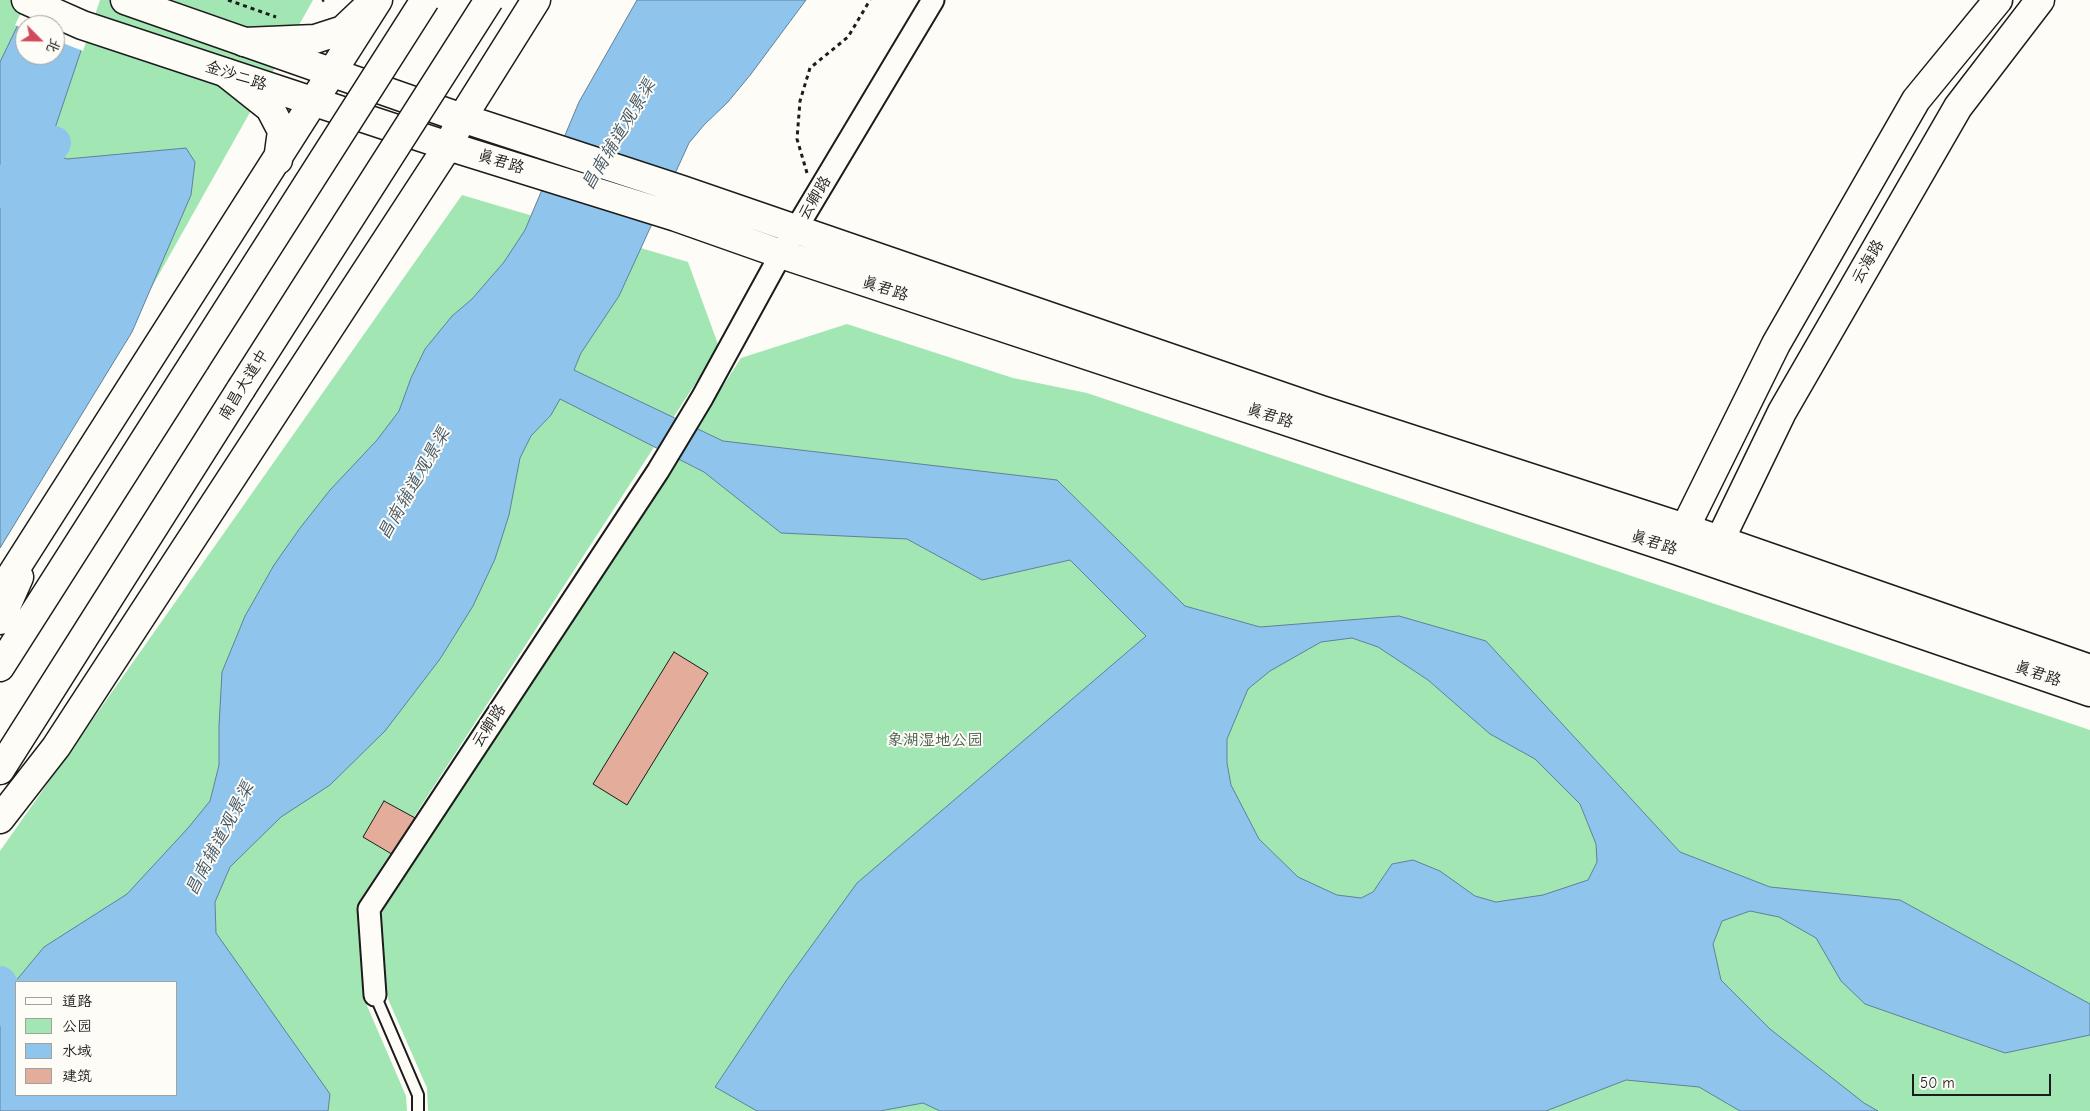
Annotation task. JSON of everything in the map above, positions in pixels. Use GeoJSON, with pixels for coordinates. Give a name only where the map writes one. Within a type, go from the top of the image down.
{"type":"FeatureCollection","features":[{"type":"Feature","properties":{"kind":"main road","name":"金沙二路"},"geometry":{"type":"LineString","coordinates":[[26,0],[82,25],[448,146]]}},
{"type":"Feature","properties":{"kind":"main road","name":"金沙二路"},"geometry":{"type":"LineString","coordinates":[[125,0],[462,118]]}},
{"type":"Feature","properties":{"kind":"main road"},"geometry":{"type":"LineString","coordinates":[[244,42],[315,39],[343,30],[374,0]]}},
{"type":"Feature","properties":{"kind":"main road"},"geometry":{"type":"LineString","coordinates":[[0,593],[278,160],[378,0]]}},
{"type":"Feature","properties":{"kind":"main road"},"geometry":{"type":"LineString","coordinates":[[0,667],[424,0]]}},
{"type":"Feature","properties":{"kind":"main road","name":"南昌大道中"},"geometry":{"type":"LineString","coordinates":[[0,770],[489,0]]}},
{"type":"Feature","properties":{"kind":"main road"},"geometry":{"type":"LineString","coordinates":[[0,819],[56,747],[448,146],[462,118],[536,0]]}},
{"type":"Feature","properties":{"kind":"main road"},"geometry":{"type":"LineString","coordinates":[[1685,528],[1776,344],[1916,100],[1998,0]]}},
{"type":"Feature","properties":{"kind":"main road","name":"云海路"},"geometry":{"type":"LineString","coordinates":[[1720,540],[1782,412],[1958,107],[2040,0]]}},
{"type":"Feature","properties":{"kind":"main road"},"geometry":{"type":"LineString","coordinates":[[226,73],[270,108],[282,131],[278,160]]}},
{"type":"Feature","properties":{"kind":"main road","name":"真君路"},"geometry":{"type":"LineString","coordinates":[[462,118],[797,229],[1321,410],[1685,528],[2090,668]]}},
{"type":"Feature","properties":{"kind":"main road","name":"真君路"},"geometry":{"type":"LineString","coordinates":[[448,146],[676,217],[781,254],[1676,550],[2090,692]]}},
{"type":"Feature","properties":{"kind":"main road"},"geometry":{"type":"LineString","coordinates":[[0,620],[40,530]]}},
{"type":"Feature","properties":{"kind":"street","name":"云卿路"},"geometry":{"type":"LineString","coordinates":[[376,995],[369,909],[658,471],[702,398],[781,254],[933,0]]}},
{"type":"Feature","properties":{"kind":"lane"},"geometry":{"type":"LineString","coordinates":[[376,995],[418,1095],[418,1111]]}},
{"type":"Feature","properties":{"kind":"path"},"geometry":{"type":"LineString","coordinates":[[228,0],[278,18]]}},
{"type":"Feature","properties":{"kind":"path"},"geometry":{"type":"LineString","coordinates":[[814,201],[797,139],[800,101],[810,68],[848,37],[870,0]]}},
{"type":"Feature","properties":{"kind":"green space"},"geometry":{"type":"Polygon","coordinates":[[[0,0],[313,0],[130,326],[0,529],[0,0]]]}},
{"type":"Feature","properties":{"kind":"green space"},"geometry":{"type":"Polygon","coordinates":[[[462,195],[688,262],[719,347],[360,900],[365,1001],[406,1096],[407,1111],[0,1111],[0,851],[462,195]]]}},
{"type":"Feature","properties":{"kind":"green space","name":"象湖湿地公园"},"geometry":{"type":"Polygon","coordinates":[[[847,324],[1013,378],[1087,393],[2090,730],[2090,1111],[428,1111],[427,1088],[388,999],[372,927],[741,358],[847,324]]]}},
{"type":"Feature","properties":{"kind":"water"},"geometry":{"type":"Polygon","coordinates":[[[30,0],[98,0],[47,152],[67,159],[186,148],[195,162],[191,195],[132,332],[0,548],[0,62],[15,31],[15,65],[65,65],[65,15],[23,15],[30,0]]]}},
{"type":"Feature","properties":{"kind":"water","name":"昌南辅道观景渠"},"geometry":{"type":"Polygon","coordinates":[[[637,0],[806,0],[751,74],[728,102],[704,125],[689,143],[619,296],[581,353],[574,370],[723,441],[1057,480],[1185,606],[1260,627],[1399,616],[1486,641],[1680,852],[1770,887],[1900,900],[2090,1004],[2090,1035],[2005,1053],[1865,1004],[1841,981],[1816,938],[1779,917],[1750,911],[1722,921],[1713,944],[1721,980],[1770,1029],[1864,1103],[1878,1111],[1740,1111],[1699,1087],[1626,1080],[1546,1111],[940,1111],[923,1103],[880,1111],[757,1111],[715,1087],[786,981],[857,883],[1146,636],[1070,560],[982,580],[907,539],[781,533],[704,472],[560,399],[551,415],[531,436],[520,458],[509,515],[495,559],[473,606],[440,659],[385,731],[330,785],[281,817],[230,867],[215,902],[216,933],[330,1094],[328,1111],[0,1111],[0,1000],[15,982],[15,1096],[178,1096],[178,981],[16,981],[44,947],[127,894],[188,828],[210,801],[219,765],[222,672],[245,616],[274,565],[300,528],[330,490],[377,440],[399,411],[411,378],[425,349],[452,316],[472,299],[504,262],[525,230],[579,102],[637,0]],[[1352,638],[1321,642],[1270,671],[1248,689],[1227,739],[1227,763],[1231,785],[1259,839],[1298,877],[1337,895],[1361,898],[1373,892],[1392,864],[1413,860],[1440,871],[1475,896],[1496,902],[1543,895],[1588,880],[1597,862],[1596,844],[1580,804],[1535,759],[1490,734],[1428,680],[1378,647],[1352,638]]]}},
{"type":"Feature","properties":{"kind":"pier"},"geometry":{"type":"Polygon","coordinates":[[[27,0],[100,0],[83,51],[65,44],[65,15],[20,15],[27,0]]]}},
{"type":"Feature","properties":{"kind":"building"},"geometry":{"type":"Polygon","coordinates":[[[674,652],[708,673],[627,805],[593,784],[674,652]]]}},
{"type":"Feature","properties":{"kind":"building"},"geometry":{"type":"Polygon","coordinates":[[[384,801],[417,819],[395,856],[363,837],[384,801]]]}},
{"type":"Feature","properties":{"kind":"waterway"},"geometry":{"type":"LineString","coordinates":[[0,191],[14,175],[47,152],[54,143]]}},
{"type":"Feature","properties":{"kind":"waterway"},"geometry":{"type":"LineString","coordinates":[[0,983],[15,1017]]}}]}
